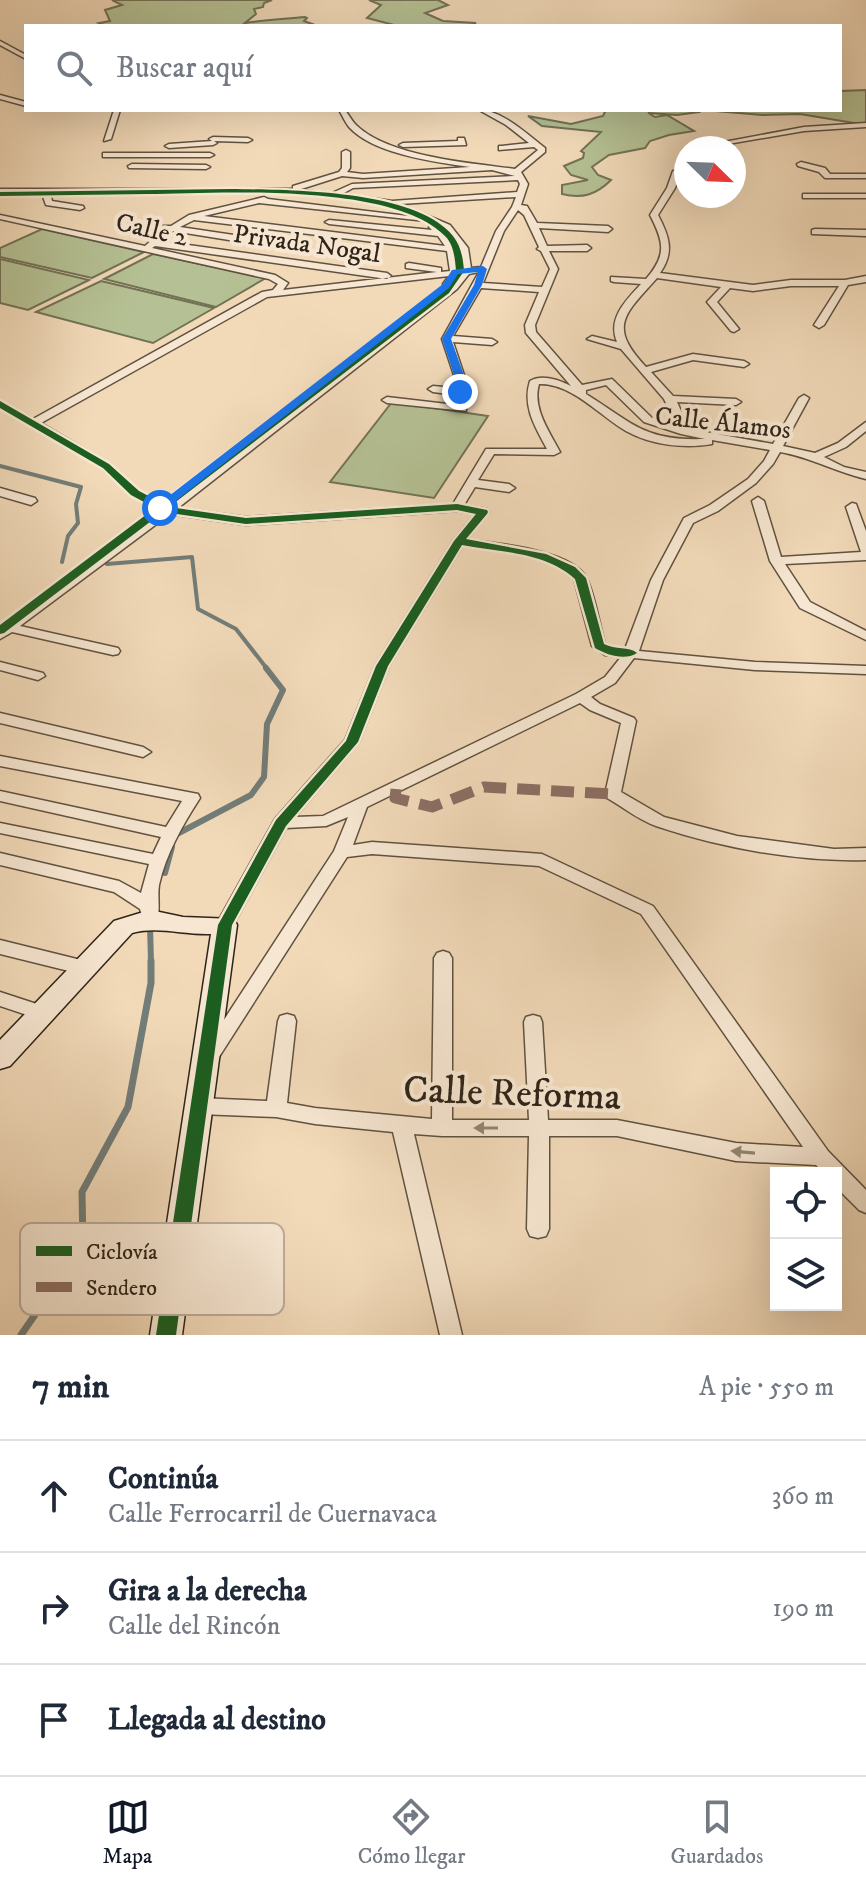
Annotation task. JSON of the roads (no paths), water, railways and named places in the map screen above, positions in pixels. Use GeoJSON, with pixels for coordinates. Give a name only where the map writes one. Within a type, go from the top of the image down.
{"type":"FeatureCollection","features":[{"type":"Feature","properties":{"kind":"street"},"geometry":{"type":"LineString","coordinates":[[0,43],[24,56]]}},
{"type":"Feature","properties":{"kind":"street"},"geometry":{"type":"LineString","coordinates":[[0,97],[24,103]]}},
{"type":"Feature","properties":{"kind":"street"},"geometry":{"type":"LineString","coordinates":[[107,139],[116,112]]}},
{"type":"Feature","properties":{"kind":"street"},"geometry":{"type":"LineString","coordinates":[[343,112],[346,122],[356,132],[380,146],[520,175]]}},
{"type":"Feature","properties":{"kind":"street"},"geometry":{"type":"LineString","coordinates":[[335,194],[352,186],[520,175],[542,150],[508,124],[486,112]]}},
{"type":"Feature","properties":{"kind":"street"},"geometry":{"type":"LineString","coordinates":[[746,139],[804,129],[866,125]]}},
{"type":"Feature","properties":{"kind":"street"},"geometry":{"type":"LineString","coordinates":[[125,148],[211,139],[248,140]]}},
{"type":"Feature","properties":{"kind":"street"},"geometry":{"type":"LineString","coordinates":[[210,184],[206,167],[211,139]]}},
{"type":"Feature","properties":{"kind":"street"},"geometry":{"type":"LineString","coordinates":[[380,146],[463,143],[461,140]]}},
{"type":"Feature","properties":{"kind":"street"},"geometry":{"type":"LineString","coordinates":[[502,148],[536,145]]}},
{"type":"Feature","properties":{"kind":"street"},"geometry":{"type":"LineString","coordinates":[[342,174],[346,168],[346,152]]}},
{"type":"Feature","properties":{"kind":"street"},"geometry":{"type":"LineString","coordinates":[[106,155],[210,155]]}},
{"type":"Feature","properties":{"kind":"street"},"geometry":{"type":"LineString","coordinates":[[801,164],[822,170],[828,176],[866,176]]}},
{"type":"Feature","properties":{"kind":"street"},"geometry":{"type":"LineString","coordinates":[[132,166],[206,167]]}},
{"type":"Feature","properties":{"kind":"street"},"geometry":{"type":"LineString","coordinates":[[144,251],[168,228],[192,217],[342,174],[363,176],[493,168]]}},
{"type":"Feature","properties":{"kind":"street"},"geometry":{"type":"LineString","coordinates":[[387,400],[462,409],[460,378],[447,339],[478,285],[500,231],[516,207],[524,184],[520,175]]}},
{"type":"Feature","properties":{"kind":"street"},"geometry":{"type":"LineString","coordinates":[[0,198],[210,184],[335,194],[388,205],[442,228],[456,265]]}},
{"type":"Feature","properties":{"kind":"street"},"geometry":{"type":"LineString","coordinates":[[674,184],[654,215],[667,245],[651,278],[625,307],[618,330],[623,347],[670,399],[685,432]]}},
{"type":"Feature","properties":{"kind":"street"},"geometry":{"type":"LineString","coordinates":[[0,191],[89,196],[121,191]]}},
{"type":"Feature","properties":{"kind":"street"},"geometry":{"type":"LineString","coordinates":[[43,194],[52,204],[80,208]]}},
{"type":"Feature","properties":{"kind":"street"},"geometry":{"type":"LineString","coordinates":[[388,205],[518,194]]}},
{"type":"Feature","properties":{"kind":"street"},"geometry":{"type":"LineString","coordinates":[[69,221],[89,196]]}},
{"type":"Feature","properties":{"kind":"street"},"geometry":{"type":"LineString","coordinates":[[806,196],[866,196]]}},
{"type":"Feature","properties":{"kind":"street"},"geometry":{"type":"LineString","coordinates":[[257,200],[422,220]]}},
{"type":"Feature","properties":{"kind":"street"},"geometry":{"type":"LineString","coordinates":[[388,205],[453,232],[464,248]]}},
{"type":"Feature","properties":{"kind":"street"},"geometry":{"type":"LineString","coordinates":[[516,207],[524,208],[541,249],[554,269]]}},
{"type":"Feature","properties":{"kind":"street","name":"Calle 2"},"geometry":{"type":"LineString","coordinates":[[0,217],[272,277],[283,283],[277,291]]}},
{"type":"Feature","properties":{"kind":"street"},"geometry":{"type":"LineString","coordinates":[[192,217],[483,269]]}},
{"type":"Feature","properties":{"kind":"street"},"geometry":{"type":"LineString","coordinates":[[124,220],[121,228],[168,228],[254,241]]}},
{"type":"Feature","properties":{"kind":"street"},"geometry":{"type":"LineString","coordinates":[[329,222],[442,228]]}},
{"type":"Feature","properties":{"kind":"street"},"geometry":{"type":"LineString","coordinates":[[532,225],[608,229]]}},
{"type":"Feature","properties":{"kind":"street"},"geometry":{"type":"LineString","coordinates":[[815,232],[866,233]]}},
{"type":"Feature","properties":{"kind":"street","name":"Privada Nogal"},"geometry":{"type":"LineString","coordinates":[[153,243],[407,279]]}},
{"type":"Feature","properties":{"kind":"street"},"geometry":{"type":"LineString","coordinates":[[3,630],[454,287],[456,265],[464,248]]}},
{"type":"Feature","properties":{"kind":"street"},"geometry":{"type":"LineString","coordinates":[[34,423],[252,299],[277,291],[434,275],[456,265],[464,248]]}},
{"type":"Feature","properties":{"kind":"street"},"geometry":{"type":"LineString","coordinates":[[541,249],[587,248]]}},
{"type":"Feature","properties":{"kind":"street"},"geometry":{"type":"LineString","coordinates":[[429,255],[456,265]]}},
{"type":"Feature","properties":{"kind":"street"},"geometry":{"type":"LineString","coordinates":[[351,265],[434,275]]}},
{"type":"Feature","properties":{"kind":"street"},"geometry":{"type":"LineString","coordinates":[[409,266],[456,265]]}},
{"type":"Feature","properties":{"kind":"street"},"geometry":{"type":"LineString","coordinates":[[554,269],[568,270]]}},
{"type":"Feature","properties":{"kind":"street"},"geometry":{"type":"LineString","coordinates":[[554,269],[530,325],[531,333],[589,402]]}},
{"type":"Feature","properties":{"kind":"street"},"geometry":{"type":"LineString","coordinates":[[614,279],[651,278],[762,288],[791,283],[845,283],[866,279]]}},
{"type":"Feature","properties":{"kind":"street"},"geometry":{"type":"LineString","coordinates":[[819,325],[845,283]]}},
{"type":"Feature","properties":{"kind":"street"},"geometry":{"type":"LineString","coordinates":[[478,285],[545,290]]}},
{"type":"Feature","properties":{"kind":"street"},"geometry":{"type":"LineString","coordinates":[[727,286],[712,302],[734,329]]}},
{"type":"Feature","properties":{"kind":"street"},"geometry":{"type":"LineString","coordinates":[[447,339],[492,342]]}},
{"type":"Feature","properties":{"kind":"street"},"geometry":{"type":"LineString","coordinates":[[592,339],[623,347]]}},
{"type":"Feature","properties":{"kind":"street"},"geometry":{"type":"LineString","coordinates":[[646,370],[693,357],[744,364]]}},
{"type":"Feature","properties":{"kind":"street","name":"Calle Álamos"},"geometry":{"type":"LineString","coordinates":[[471,483],[490,451],[554,452],[534,413],[532,386],[535,381],[555,382],[643,435],[677,443],[724,439],[777,448],[816,457],[840,469],[866,476]]}},
{"type":"Feature","properties":{"kind":"street"},"geometry":{"type":"LineString","coordinates":[[579,389],[608,381],[648,420],[685,432],[724,439]]}},
{"type":"Feature","properties":{"kind":"street"},"geometry":{"type":"LineString","coordinates":[[433,389],[460,392]]}},
{"type":"Feature","properties":{"kind":"street"},"geometry":{"type":"LineString","coordinates":[[281,823],[326,821],[610,680],[631,653],[657,580],[688,521],[714,508],[752,481],[777,448],[804,398]]}},
{"type":"Feature","properties":{"kind":"street"},"geometry":{"type":"LineString","coordinates":[[670,399],[736,402]]}},
{"type":"Feature","properties":{"kind":"street"},"geometry":{"type":"LineString","coordinates":[[0,404],[106,466],[135,493],[164,509],[246,521],[457,507],[483,512],[459,541],[382,666],[352,742],[281,823],[225,925],[182,1223]]}},
{"type":"Feature","properties":{"kind":"street"},"geometry":{"type":"LineString","coordinates":[[816,457],[842,445],[866,425]]}},
{"type":"Feature","properties":{"kind":"street"},"geometry":{"type":"LineString","coordinates":[[457,507],[471,483],[509,488]]}},
{"type":"Feature","properties":{"kind":"street"},"geometry":{"type":"LineString","coordinates":[[0,492],[31,501]]}},
{"type":"Feature","properties":{"kind":"street"},"geometry":{"type":"LineString","coordinates":[[758,501],[776,561],[805,605],[866,636]]}},
{"type":"Feature","properties":{"kind":"street"},"geometry":{"type":"LineString","coordinates":[[776,561],[866,553],[852,507]]}},
{"type":"Feature","properties":{"kind":"street"},"geometry":{"type":"LineString","coordinates":[[459,541],[561,563],[574,570],[580,578],[599,646],[610,652],[755,666],[866,670]]}},
{"type":"Feature","properties":{"kind":"street"},"geometry":{"type":"LineString","coordinates":[[3,630],[113,651]]}},
{"type":"Feature","properties":{"kind":"street"},"geometry":{"type":"LineString","coordinates":[[0,666],[38,676]]}},
{"type":"Feature","properties":{"kind":"street"},"geometry":{"type":"LineString","coordinates":[[581,697],[595,707],[629,721],[613,794],[659,821],[737,842],[834,855],[866,854]]}},
{"type":"Feature","properties":{"kind":"street"},"geometry":{"type":"LineString","coordinates":[[0,718],[143,752]]}},
{"type":"Feature","properties":{"kind":"street"},"geometry":{"type":"LineString","coordinates":[[0,761],[192,798],[168,833],[148,912],[123,927],[0,1058]]}},
{"type":"Feature","properties":{"kind":"street"},"geometry":{"type":"LineString","coordinates":[[0,796],[168,833]]}},
{"type":"Feature","properties":{"kind":"street"},"geometry":{"type":"LineString","coordinates":[[208,1059],[342,852],[358,819],[361,803]]}},
{"type":"Feature","properties":{"kind":"street"},"geometry":{"type":"LineString","coordinates":[[0,828],[160,861]]}},
{"type":"Feature","properties":{"kind":"street"},"geometry":{"type":"LineString","coordinates":[[342,852],[372,848],[542,860],[647,910],[821,1157],[866,1204]]}},
{"type":"Feature","properties":{"kind":"street"},"geometry":{"type":"LineString","coordinates":[[0,859],[119,887],[148,912],[183,926],[225,925]]}},
{"type":"Feature","properties":{"kind":"street"},"geometry":{"type":"LineString","coordinates":[[0,947],[85,968]]}},
{"type":"Feature","properties":{"kind":"street"},"geometry":{"type":"LineString","coordinates":[[442,1128],[443,958]]}},
{"type":"Feature","properties":{"kind":"street"},"geometry":{"type":"LineString","coordinates":[[0,999],[42,1013]]}},
{"type":"Feature","properties":{"kind":"street"},"geometry":{"type":"LineString","coordinates":[[276,1109],[287,1021]]}},
{"type":"Feature","properties":{"kind":"street"},"geometry":{"type":"LineString","coordinates":[[533,1022],[539,1128],[538,1229]]}},
{"type":"Feature","properties":{"kind":"street","name":"Calle Reforma"},"geometry":{"type":"LineString","coordinates":[[199,1106],[276,1109],[402,1126],[617,1128],[736,1152],[821,1157]]}},
{"type":"Feature","properties":{"kind":"street"},"geometry":{"type":"LineString","coordinates":[[402,1126],[451,1335]]}},
{"type":"Feature","properties":{"kind":"street"},"geometry":{"type":"LineString","coordinates":[[166,1335],[169,1315]]}},
{"type":"Feature","properties":{"kind":"waterway"},"geometry":{"type":"LineString","coordinates":[[0,466],[81,487],[76,504],[78,523],[68,536],[62,562]]}},
{"type":"Feature","properties":{"kind":"waterway"},"geometry":{"type":"LineString","coordinates":[[107,564],[192,557],[198,609],[236,629],[268,670]]}},
{"type":"Feature","properties":{"kind":"waterway"},"geometry":{"type":"LineString","coordinates":[[177,834],[251,795],[264,777],[267,724],[283,690],[266,668]]}},
{"type":"Feature","properties":{"kind":"waterway"},"geometry":{"type":"LineString","coordinates":[[165,873],[172,847]]}},
{"type":"Feature","properties":{"kind":"waterway"},"geometry":{"type":"LineString","coordinates":[[150,925],[151,963]]}},
{"type":"Feature","properties":{"kind":"waterway"},"geometry":{"type":"LineString","coordinates":[[83,1223],[82,1192],[128,1107],[151,983],[151,963]]}},
{"type":"Feature","properties":{"kind":"waterway"},"geometry":{"type":"LineString","coordinates":[[21,1335],[35,1315]]}}]}
